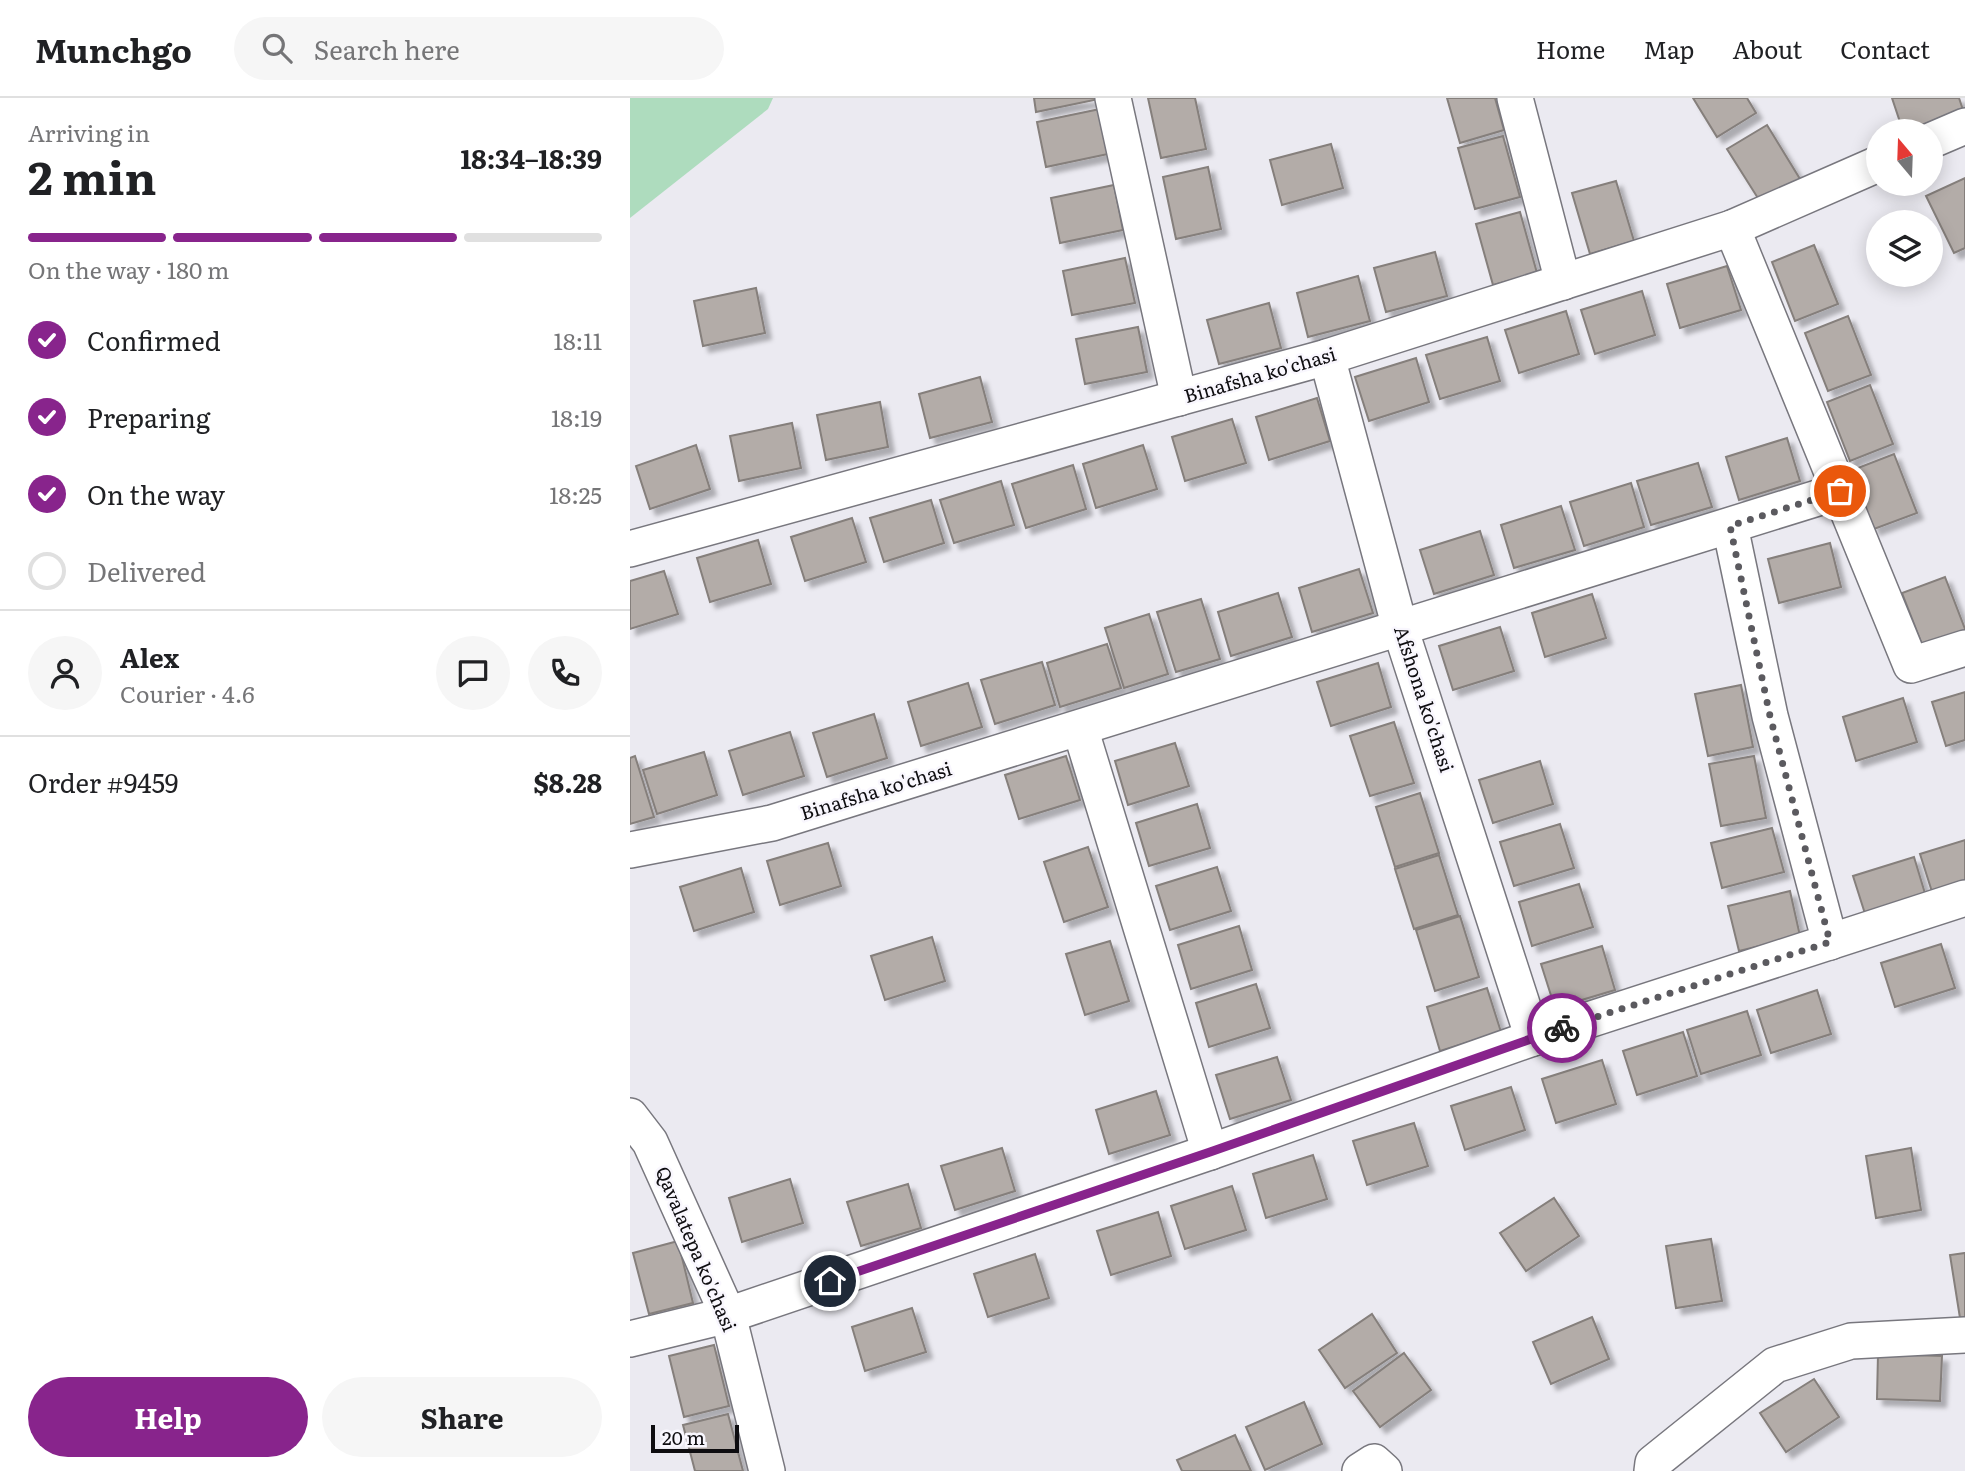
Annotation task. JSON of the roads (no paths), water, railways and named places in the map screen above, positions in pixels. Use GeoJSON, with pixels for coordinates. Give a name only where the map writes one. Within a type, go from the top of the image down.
{"type":"FeatureCollection","features":[{"type":"Feature","properties":{"kind":"street"},"geometry":{"type":"LineString","coordinates":[[1114,98],[1179,398]]}},
{"type":"Feature","properties":{"kind":"street"},"geometry":{"type":"LineString","coordinates":[[1515,98],[1563,282]]}},
{"type":"Feature","properties":{"kind":"street"},"geometry":{"type":"LineString","coordinates":[[1943,135],[1965,126]]}},
{"type":"Feature","properties":{"kind":"street","name":"Binafsha ko'chasi"},"geometry":{"type":"LineString","coordinates":[[630,549],[1327,357],[1732,228],[1866,169]]}},
{"type":"Feature","properties":{"kind":"street"},"geometry":{"type":"LineString","coordinates":[[1732,228],[1911,665],[1965,648]]}},
{"type":"Feature","properties":{"kind":"street","name":"Afshona ko'chasi"},"geometry":{"type":"LineString","coordinates":[[1327,357],[1401,628],[1533,1038]]}},
{"type":"Feature","properties":{"kind":"street","name":"Binafsha ko'chasi"},"geometry":{"type":"LineString","coordinates":[[630,850],[772,824],[1840,491]]}},
{"type":"Feature","properties":{"kind":"street"},"geometry":{"type":"LineString","coordinates":[[1730,526],[1770,716],[1830,942]]}},
{"type":"Feature","properties":{"kind":"street"},"geometry":{"type":"LineString","coordinates":[[1080,728],[1210,1152]]}},
{"type":"Feature","properties":{"kind":"street"},"geometry":{"type":"LineString","coordinates":[[630,1339],[728,1315],[1210,1152],[1533,1038],[1965,898]]}},
{"type":"Feature","properties":{"kind":"street","name":"Qavalatepa ko'chasi"},"geometry":{"type":"LineString","coordinates":[[630,1116],[650,1142],[728,1315],[767,1471]]}},
{"type":"Feature","properties":{"kind":"street"},"geometry":{"type":"LineString","coordinates":[[1651,1471],[1653,1463],[1775,1365],[1851,1341],[1965,1335]]}},
{"type":"Feature","properties":{"kind":"street"},"geometry":{"type":"LineString","coordinates":[[1360,1471],[1374,1462],[1384,1471]]}}]}
